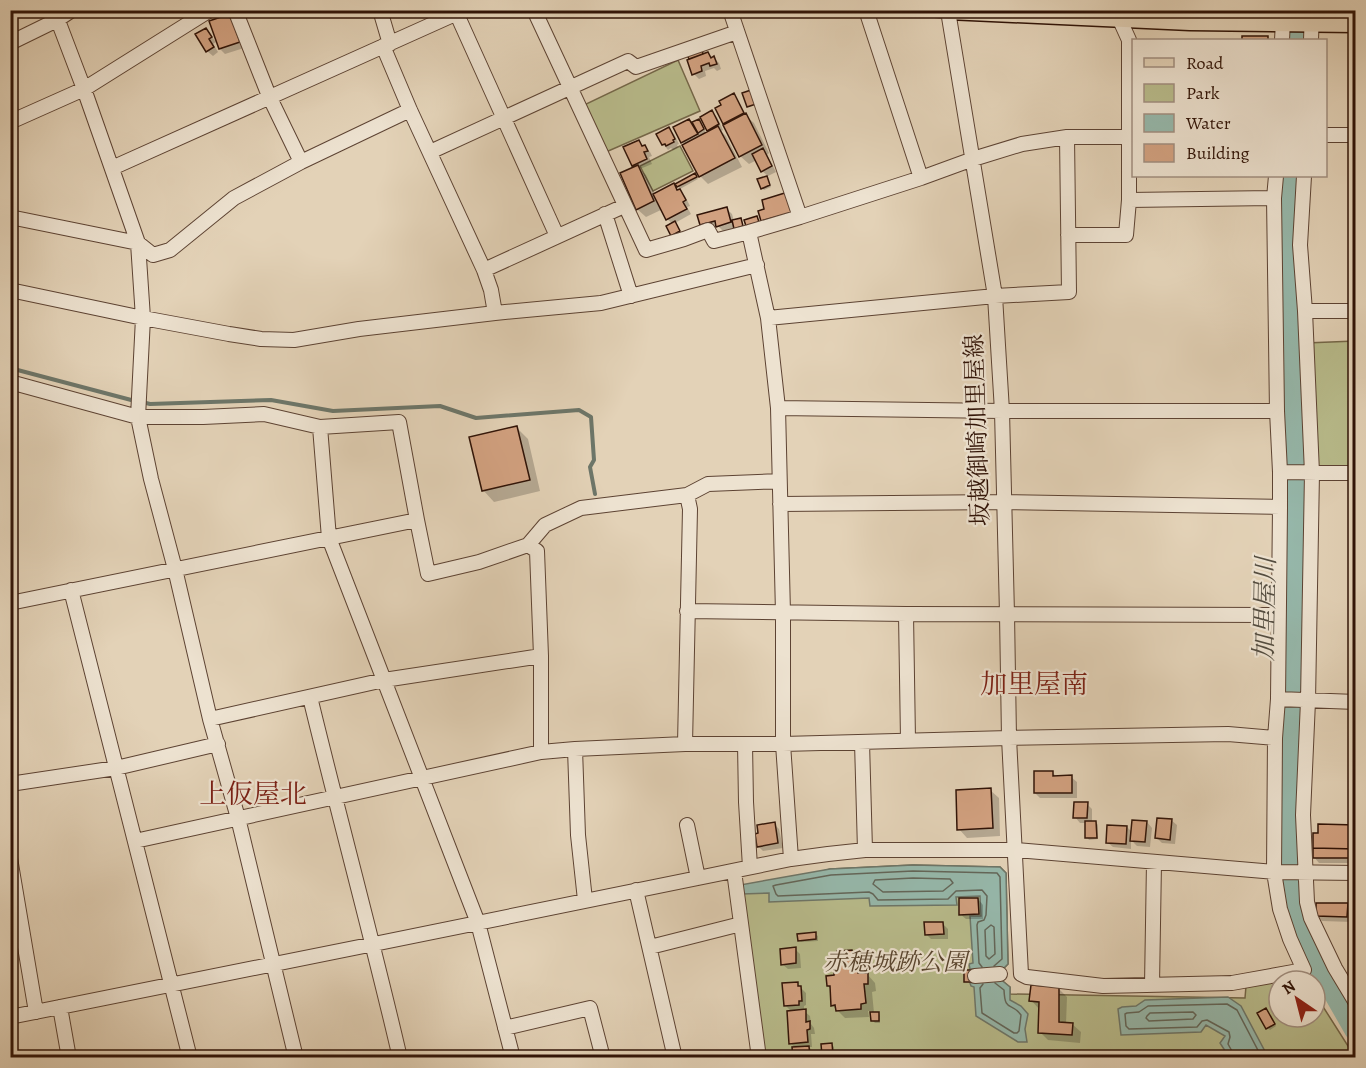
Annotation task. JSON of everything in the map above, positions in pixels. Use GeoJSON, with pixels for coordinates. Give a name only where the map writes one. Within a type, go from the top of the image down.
{"type":"FeatureCollection","features":[{"type":"Feature","properties":{"kind":"main road"},"geometry":{"type":"LineString","coordinates":[[948,11],[1190,16],[1283,21],[1312,16],[1356,23]]}},
{"type":"Feature","properties":{"kind":"street"},"geometry":{"type":"LineString","coordinates":[[10,43],[55,15],[72,10]]}},
{"type":"Feature","properties":{"kind":"street"},"geometry":{"type":"LineString","coordinates":[[10,122],[84,89],[210,10]]}},
{"type":"Feature","properties":{"kind":"street"},"geometry":{"type":"LineString","coordinates":[[235,10],[269,96],[301,162]]}},
{"type":"Feature","properties":{"kind":"street"},"geometry":{"type":"LineString","coordinates":[[380,10],[386,45],[410,110],[484,270],[495,313]]}},
{"type":"Feature","properties":{"kind":"street"},"geometry":{"type":"LineString","coordinates":[[534,10],[646,250],[708,230],[714,241],[749,232],[1022,144],[1066,137],[1131,137]]}},
{"type":"Feature","properties":{"kind":"street"},"geometry":{"type":"LineString","coordinates":[[730,10],[800,217]]}},
{"type":"Feature","properties":{"kind":"street"},"geometry":{"type":"LineString","coordinates":[[866,10],[921,178]]}},
{"type":"Feature","properties":{"kind":"street"},"geometry":{"type":"LineString","coordinates":[[935,10],[948,11]]}},
{"type":"Feature","properties":{"kind":"street","name":"坂越御崎加里屋線"},"geometry":{"type":"LineString","coordinates":[[948,11],[995,296],[1002,411],[1009,738],[1021,974],[1027,977],[1103,986],[1152,985]]}},
{"type":"Feature","properties":{"kind":"street"},"geometry":{"type":"LineString","coordinates":[[112,168],[458,12],[557,236]]}},
{"type":"Feature","properties":{"kind":"street"},"geometry":{"type":"LineString","coordinates":[[1068,236],[1126,235],[1131,137],[1129,40],[1119,14]]}},
{"type":"Feature","properties":{"kind":"street"},"geometry":{"type":"LineString","coordinates":[[55,15],[84,89],[138,243],[142,318],[138,417],[151,479],[210,718],[238,818],[296,1058]]}},
{"type":"Feature","properties":{"kind":"street"},"geometry":{"type":"LineString","coordinates":[[1311,39],[1312,16]]}},
{"type":"Feature","properties":{"kind":"street"},"geometry":{"type":"LineString","coordinates":[[1282,39],[1283,21]]}},
{"type":"Feature","properties":{"kind":"street"},"geometry":{"type":"LineString","coordinates":[[430,152],[628,62],[636,67],[737,32]]}},
{"type":"Feature","properties":{"kind":"street"},"geometry":{"type":"LineString","coordinates":[[10,217],[138,243],[153,255],[170,250],[234,198],[301,162],[410,110]]}},
{"type":"Feature","properties":{"kind":"street"},"geometry":{"type":"LineString","coordinates":[[1327,135],[1356,135]]}},
{"type":"Feature","properties":{"kind":"street"},"geometry":{"type":"LineString","coordinates":[[768,318],[995,296],[1069,292],[1066,137]]}},
{"type":"Feature","properties":{"kind":"street"},"geometry":{"type":"LineString","coordinates":[[1154,862],[1152,985],[1232,983],[1304,970],[1280,909],[1276,872],[1275,738],[1278,699],[1281,507],[1277,411],[1276,177]]}},
{"type":"Feature","properties":{"kind":"street"},"geometry":{"type":"LineString","coordinates":[[1304,177],[1300,245],[1312,473],[1308,701],[1303,814],[1304,873],[1311,918],[1335,968],[1356,1003]]}},
{"type":"Feature","properties":{"kind":"street"},"geometry":{"type":"LineString","coordinates":[[1129,200],[1275,198]]}},
{"type":"Feature","properties":{"kind":"street"},"geometry":{"type":"LineString","coordinates":[[484,270],[624,206]]}},
{"type":"Feature","properties":{"kind":"street"},"geometry":{"type":"LineString","coordinates":[[604,214],[631,296]]}},
{"type":"Feature","properties":{"kind":"street"},"geometry":{"type":"LineString","coordinates":[[749,232],[768,318],[778,408],[783,612],[783,744],[791,859]]}},
{"type":"Feature","properties":{"kind":"street"},"geometry":{"type":"LineString","coordinates":[[10,290],[142,318],[261,339],[294,340],[359,329],[602,303],[757,265]]}},
{"type":"Feature","properties":{"kind":"street"},"geometry":{"type":"LineString","coordinates":[[1305,311],[1356,311]]}},
{"type":"Feature","properties":{"kind":"street"},"geometry":{"type":"LineString","coordinates":[[10,382],[138,417],[264,414],[320,427],[399,422],[428,574],[478,562],[528,545],[545,525],[581,508],[687,495],[708,484],[779,481]]}},
{"type":"Feature","properties":{"kind":"street"},"geometry":{"type":"LineString","coordinates":[[778,408],[1277,411]]}},
{"type":"Feature","properties":{"kind":"street"},"geometry":{"type":"LineString","coordinates":[[320,427],[329,538],[478,923],[513,1058]]}},
{"type":"Feature","properties":{"kind":"street"},"geometry":{"type":"LineString","coordinates":[[1280,472],[1356,473]]}},
{"type":"Feature","properties":{"kind":"street"},"geometry":{"type":"LineString","coordinates":[[685,744],[690,509],[687,495]]}},
{"type":"Feature","properties":{"kind":"street"},"geometry":{"type":"LineString","coordinates":[[780,504],[1004,502],[1281,507]]}},
{"type":"Feature","properties":{"kind":"street"},"geometry":{"type":"LineString","coordinates":[[10,603],[417,520]]}},
{"type":"Feature","properties":{"kind":"street"},"geometry":{"type":"LineString","coordinates":[[528,545],[537,551],[541,656],[541,752]]}},
{"type":"Feature","properties":{"kind":"street"},"geometry":{"type":"LineString","coordinates":[[71,591],[190,1058]]}},
{"type":"Feature","properties":{"kind":"street"},"geometry":{"type":"LineString","coordinates":[[687,611],[1278,615]]}},
{"type":"Feature","properties":{"kind":"street"},"geometry":{"type":"LineString","coordinates":[[906,614],[908,740]]}},
{"type":"Feature","properties":{"kind":"street"},"geometry":{"type":"LineString","coordinates":[[210,718],[384,680],[541,656]]}},
{"type":"Feature","properties":{"kind":"street"},"geometry":{"type":"LineString","coordinates":[[310,697],[374,944],[400,1058]]}},
{"type":"Feature","properties":{"kind":"street"},"geometry":{"type":"LineString","coordinates":[[1278,699],[1356,702]]}},
{"type":"Feature","properties":{"kind":"street"},"geometry":{"type":"LineString","coordinates":[[135,841],[541,752],[576,748],[1228,734],[1275,738]]}},
{"type":"Feature","properties":{"kind":"street"},"geometry":{"type":"LineString","coordinates":[[862,742],[865,850]]}},
{"type":"Feature","properties":{"kind":"street"},"geometry":{"type":"LineString","coordinates":[[10,784],[116,768],[218,744]]}},
{"type":"Feature","properties":{"kind":"street"},"geometry":{"type":"LineString","coordinates":[[745,744],[750,867]]}},
{"type":"Feature","properties":{"kind":"street"},"geometry":{"type":"LineString","coordinates":[[576,748],[578,835],[585,900]]}},
{"type":"Feature","properties":{"kind":"street"},"geometry":{"type":"LineString","coordinates":[[687,825],[698,878]]}},
{"type":"Feature","properties":{"kind":"street"},"geometry":{"type":"LineString","coordinates":[[10,1017],[750,867],[791,859],[865,850],[1016,850],[1276,872],[1356,873]]}},
{"type":"Feature","properties":{"kind":"street"},"geometry":{"type":"LineString","coordinates":[[10,858],[14,907],[36,1012]]}},
{"type":"Feature","properties":{"kind":"street"},"geometry":{"type":"LineString","coordinates":[[734,871],[759,1058]]}},
{"type":"Feature","properties":{"kind":"street"},"geometry":{"type":"LineString","coordinates":[[636,890],[675,1058]]}},
{"type":"Feature","properties":{"kind":"street"},"geometry":{"type":"LineString","coordinates":[[650,947],[741,924]]}},
{"type":"Feature","properties":{"kind":"street"},"geometry":{"type":"LineString","coordinates":[[975,976],[1000,974]]}},
{"type":"Feature","properties":{"kind":"street"},"geometry":{"type":"LineString","coordinates":[[60,1007],[69,1058]]}},
{"type":"Feature","properties":{"kind":"street"},"geometry":{"type":"LineString","coordinates":[[505,1028],[590,1008],[603,1058]]}},
{"type":"Feature","properties":{"kind":"green space"},"geometry":{"type":"Polygon","coordinates":[[[678,60],[700,111],[606,152],[584,105],[678,60]]]}},
{"type":"Feature","properties":{"kind":"green space"},"geometry":{"type":"Polygon","coordinates":[[[680,146],[693,171],[653,191],[640,166],[680,146]]]}},
{"type":"Feature","properties":{"kind":"green space"},"geometry":{"type":"Polygon","coordinates":[[[1355,341],[1355,473],[1312,473],[1306,343],[1355,341]]]}},
{"type":"Feature","properties":{"kind":"green space","name":"赤穂城跡公園"},"geometry":{"type":"Polygon","coordinates":[[[913,865],[1000,867],[1006,873],[1008,964],[1004,968],[999,968],[999,978],[1010,987],[1010,994],[1245,998],[1246,986],[1267,982],[1267,1029],[1327,1029],[1327,1013],[1355,1057],[765,1057],[742,894],[830,869],[913,865]]]}},
{"type":"Feature","properties":{"kind":"water"},"geometry":{"type":"Polygon","coordinates":[[[913,865],[1000,867],[1006,873],[1008,964],[1004,968],[999,968],[999,978],[1010,987],[1010,1000],[1021,1006],[1028,1014],[1025,1029],[1027,1042],[1018,1042],[976,1016],[974,987],[970,983],[977,982],[977,969],[970,969],[969,964],[973,963],[970,916],[981,916],[980,896],[956,897],[957,905],[870,906],[869,898],[769,902],[769,893],[742,894],[740,885],[830,869],[913,865]]]}},
{"type":"Feature","properties":{"kind":"water"},"geometry":{"type":"Polygon","coordinates":[[[1228,997],[1241,1006],[1268,1057],[1229,1057],[1220,1043],[1225,1036],[1206,1025],[1201,1032],[1121,1035],[1118,1009],[1122,1007],[1136,1006],[1145,1000],[1228,997]]]}},
{"type":"Feature","properties":{"kind":"building"},"geometry":{"type":"Polygon","coordinates":[[[230,14],[240,42],[219,49],[209,21],[230,14]]]}},
{"type":"Feature","properties":{"kind":"building"},"geometry":{"type":"Polygon","coordinates":[[[206,28],[212,37],[209,39],[214,47],[206,52],[195,34],[206,28]]]}},
{"type":"Feature","properties":{"kind":"building"},"geometry":{"type":"Polygon","coordinates":[[[1242,36],[1268,36],[1268,39],[1242,39],[1242,36]]]}},
{"type":"Feature","properties":{"kind":"building"},"geometry":{"type":"Polygon","coordinates":[[[702,50],[703,54],[689,59],[687,55],[702,50]]]}},
{"type":"Feature","properties":{"kind":"building"},"geometry":{"type":"Polygon","coordinates":[[[708,52],[711,58],[714,56],[717,64],[710,66],[709,63],[701,66],[702,71],[692,75],[687,60],[708,52]]]}},
{"type":"Feature","properties":{"kind":"building"},"geometry":{"type":"Polygon","coordinates":[[[751,90],[756,104],[747,107],[742,93],[751,90]]]}},
{"type":"Feature","properties":{"kind":"building"},"geometry":{"type":"Polygon","coordinates":[[[734,93],[744,113],[723,124],[715,108],[721,105],[719,101],[734,93]]]}},
{"type":"Feature","properties":{"kind":"building"},"geometry":{"type":"Polygon","coordinates":[[[712,110],[719,124],[707,131],[700,117],[712,110]]]}},
{"type":"Feature","properties":{"kind":"building"},"geometry":{"type":"Polygon","coordinates":[[[746,113],[762,145],[739,157],[723,125],[746,113]]]}},
{"type":"Feature","properties":{"kind":"building"},"geometry":{"type":"Polygon","coordinates":[[[689,119],[698,134],[681,143],[673,127],[689,119]]]}},
{"type":"Feature","properties":{"kind":"building"},"geometry":{"type":"Polygon","coordinates":[[[699,119],[704,129],[698,133],[692,122],[699,119]]]}},
{"type":"Feature","properties":{"kind":"building"},"geometry":{"type":"Polygon","coordinates":[[[718,126],[735,158],[699,177],[682,145],[718,126]]]}},
{"type":"Feature","properties":{"kind":"building"},"geometry":{"type":"Polygon","coordinates":[[[669,127],[675,139],[674,142],[666,146],[662,145],[656,134],[669,127]]]}},
{"type":"Feature","properties":{"kind":"building"},"geometry":{"type":"Polygon","coordinates":[[[639,140],[648,151],[644,152],[647,159],[632,166],[623,147],[639,140]]]}},
{"type":"Feature","properties":{"kind":"building"},"geometry":{"type":"Polygon","coordinates":[[[763,148],[772,166],[761,172],[752,154],[763,148]]]}},
{"type":"Feature","properties":{"kind":"building"},"geometry":{"type":"Polygon","coordinates":[[[638,165],[654,201],[636,210],[620,173],[638,165]]]}},
{"type":"Feature","properties":{"kind":"building"},"geometry":{"type":"Polygon","coordinates":[[[695,173],[697,177],[677,187],[675,184],[695,173]]]}},
{"type":"Feature","properties":{"kind":"building"},"geometry":{"type":"Polygon","coordinates":[[[767,176],[770,185],[761,189],[757,179],[767,176]]]}},
{"type":"Feature","properties":{"kind":"building"},"geometry":{"type":"Polygon","coordinates":[[[674,183],[686,200],[683,202],[687,209],[666,220],[653,194],[674,183]]]}},
{"type":"Feature","properties":{"kind":"building"},"geometry":{"type":"Polygon","coordinates":[[[788,192],[794,212],[761,221],[758,211],[764,209],[762,200],[788,192]]]}},
{"type":"Feature","properties":{"kind":"building"},"geometry":{"type":"Polygon","coordinates":[[[727,207],[731,222],[716,227],[715,221],[700,225],[697,215],[727,207]]]}},
{"type":"Feature","properties":{"kind":"building"},"geometry":{"type":"Polygon","coordinates":[[[757,216],[759,222],[746,226],[744,220],[757,216]]]}},
{"type":"Feature","properties":{"kind":"building"},"geometry":{"type":"Polygon","coordinates":[[[741,218],[743,226],[734,229],[732,220],[741,218]]]}},
{"type":"Feature","properties":{"kind":"building"},"geometry":{"type":"Polygon","coordinates":[[[675,221],[680,231],[671,236],[666,226],[675,221]]]}},
{"type":"Feature","properties":{"kind":"building"},"geometry":{"type":"Polygon","coordinates":[[[517,426],[530,480],[482,491],[469,437],[517,426]]]}},
{"type":"Feature","properties":{"kind":"building"},"geometry":{"type":"Polygon","coordinates":[[[1034,771],[1053,771],[1053,776],[1072,775],[1072,793],[1034,793],[1034,771]]]}},
{"type":"Feature","properties":{"kind":"building"},"geometry":{"type":"Polygon","coordinates":[[[991,788],[993,828],[957,830],[956,790],[991,788]]]}},
{"type":"Feature","properties":{"kind":"building"},"geometry":{"type":"Polygon","coordinates":[[[1074,802],[1088,802],[1087,818],[1073,818],[1074,802]]]}},
{"type":"Feature","properties":{"kind":"building"},"geometry":{"type":"Polygon","coordinates":[[[1157,818],[1172,819],[1170,840],[1155,838],[1157,818]]]}},
{"type":"Feature","properties":{"kind":"building"},"geometry":{"type":"Polygon","coordinates":[[[1132,820],[1147,821],[1145,842],[1130,841],[1132,820]]]}},
{"type":"Feature","properties":{"kind":"building"},"geometry":{"type":"Polygon","coordinates":[[[1085,821],[1096,821],[1097,838],[1085,838],[1085,821]]]}},
{"type":"Feature","properties":{"kind":"building"},"geometry":{"type":"Polygon","coordinates":[[[775,822],[778,843],[757,847],[755,834],[758,833],[757,825],[775,822]]]}},
{"type":"Feature","properties":{"kind":"building"},"geometry":{"type":"Polygon","coordinates":[[[1318,824],[1356,825],[1356,849],[1313,848],[1313,833],[1318,833],[1318,824]]]}},
{"type":"Feature","properties":{"kind":"building"},"geometry":{"type":"Polygon","coordinates":[[[1107,825],[1127,826],[1126,844],[1106,843],[1107,825]]]}},
{"type":"Feature","properties":{"kind":"building"},"geometry":{"type":"Polygon","coordinates":[[[1313,848],[1356,849],[1356,858],[1313,858],[1313,848]]]}},
{"type":"Feature","properties":{"kind":"building"},"geometry":{"type":"Polygon","coordinates":[[[959,898],[978,898],[979,914],[959,915],[959,898]]]}},
{"type":"Feature","properties":{"kind":"building"},"geometry":{"type":"Polygon","coordinates":[[[1316,903],[1348,903],[1347,917],[1316,916],[1316,903]]]}},
{"type":"Feature","properties":{"kind":"building"},"geometry":{"type":"Polygon","coordinates":[[[924,922],[943,922],[944,934],[925,935],[924,922]]]}},
{"type":"Feature","properties":{"kind":"building"},"geometry":{"type":"Polygon","coordinates":[[[816,932],[816,939],[798,941],[797,934],[816,932]]]}},
{"type":"Feature","properties":{"kind":"building"},"geometry":{"type":"Polygon","coordinates":[[[796,947],[796,963],[781,965],[780,949],[796,947]]]}},
{"type":"Feature","properties":{"kind":"building"},"geometry":{"type":"Polygon","coordinates":[[[852,950],[853,966],[858,966],[858,973],[868,973],[868,984],[864,984],[866,1003],[861,1004],[861,1009],[836,1011],[835,1005],[831,1006],[830,986],[827,986],[826,976],[834,975],[834,967],[838,967],[837,951],[852,950]]]}},
{"type":"Feature","properties":{"kind":"building"},"geometry":{"type":"Polygon","coordinates":[[[964,970],[973,970],[973,982],[964,982],[964,970]]]}},
{"type":"Feature","properties":{"kind":"building"},"geometry":{"type":"Polygon","coordinates":[[[798,982],[798,986],[801,986],[802,1001],[799,1001],[799,1005],[784,1006],[782,983],[798,982]]]}},
{"type":"Feature","properties":{"kind":"building"},"geometry":{"type":"Polygon","coordinates":[[[1031,985],[1059,987],[1059,1022],[1073,1023],[1072,1035],[1038,1033],[1039,1002],[1029,1001],[1031,985]]]}},
{"type":"Feature","properties":{"kind":"building"},"geometry":{"type":"Polygon","coordinates":[[[1266,1008],[1267,1028],[1266,1029],[1257,1013],[1266,1008]]]}},
{"type":"Feature","properties":{"kind":"building"},"geometry":{"type":"Polygon","coordinates":[[[806,1009],[806,1022],[810,1021],[810,1029],[807,1030],[808,1042],[789,1044],[787,1011],[806,1009]]]}},
{"type":"Feature","properties":{"kind":"building"},"geometry":{"type":"Polygon","coordinates":[[[870,1012],[879,1012],[879,1021],[871,1021],[870,1012]]]}},
{"type":"Feature","properties":{"kind":"building"},"geometry":{"type":"Polygon","coordinates":[[[832,1043],[833,1055],[822,1056],[821,1044],[832,1043]]]}},
{"type":"Feature","properties":{"kind":"building"},"geometry":{"type":"Polygon","coordinates":[[[809,1046],[810,1058],[793,1058],[792,1047],[809,1046]]]}},
{"type":"Feature","properties":{"kind":"building"},"geometry":{"type":"Polygon","coordinates":[[[945,1053],[945,1058],[902,1058],[902,1056],[945,1053]]]}},
{"type":"Feature","properties":{"kind":"waterway","name":"加里屋川"},"geometry":{"type":"LineString","coordinates":[[1298,39],[1299,10]]}},
{"type":"Feature","properties":{"kind":"waterway","name":"加里屋川"},"geometry":{"type":"LineString","coordinates":[[1293,177],[1289,265],[1296,450],[1289,852],[1296,909],[1312,952],[1356,1029]]}},
{"type":"Feature","properties":{"kind":"waterway"},"geometry":{"type":"LineString","coordinates":[[10,368],[135,401]]}},
{"type":"Feature","properties":{"kind":"waterway"},"geometry":{"type":"LineString","coordinates":[[142,402],[150,404],[271,400],[333,411],[440,406],[476,418],[579,410],[591,417],[594,460],[590,467],[595,494]]}},
{"type":"Feature","properties":{"kind":"district","name":"加里屋南"},"geometry":{"type":"Point","coordinates":[1034,684]}},
{"type":"Feature","properties":{"kind":"district","name":"上仮屋北"},"geometry":{"type":"Point","coordinates":[253,794]}}]}
